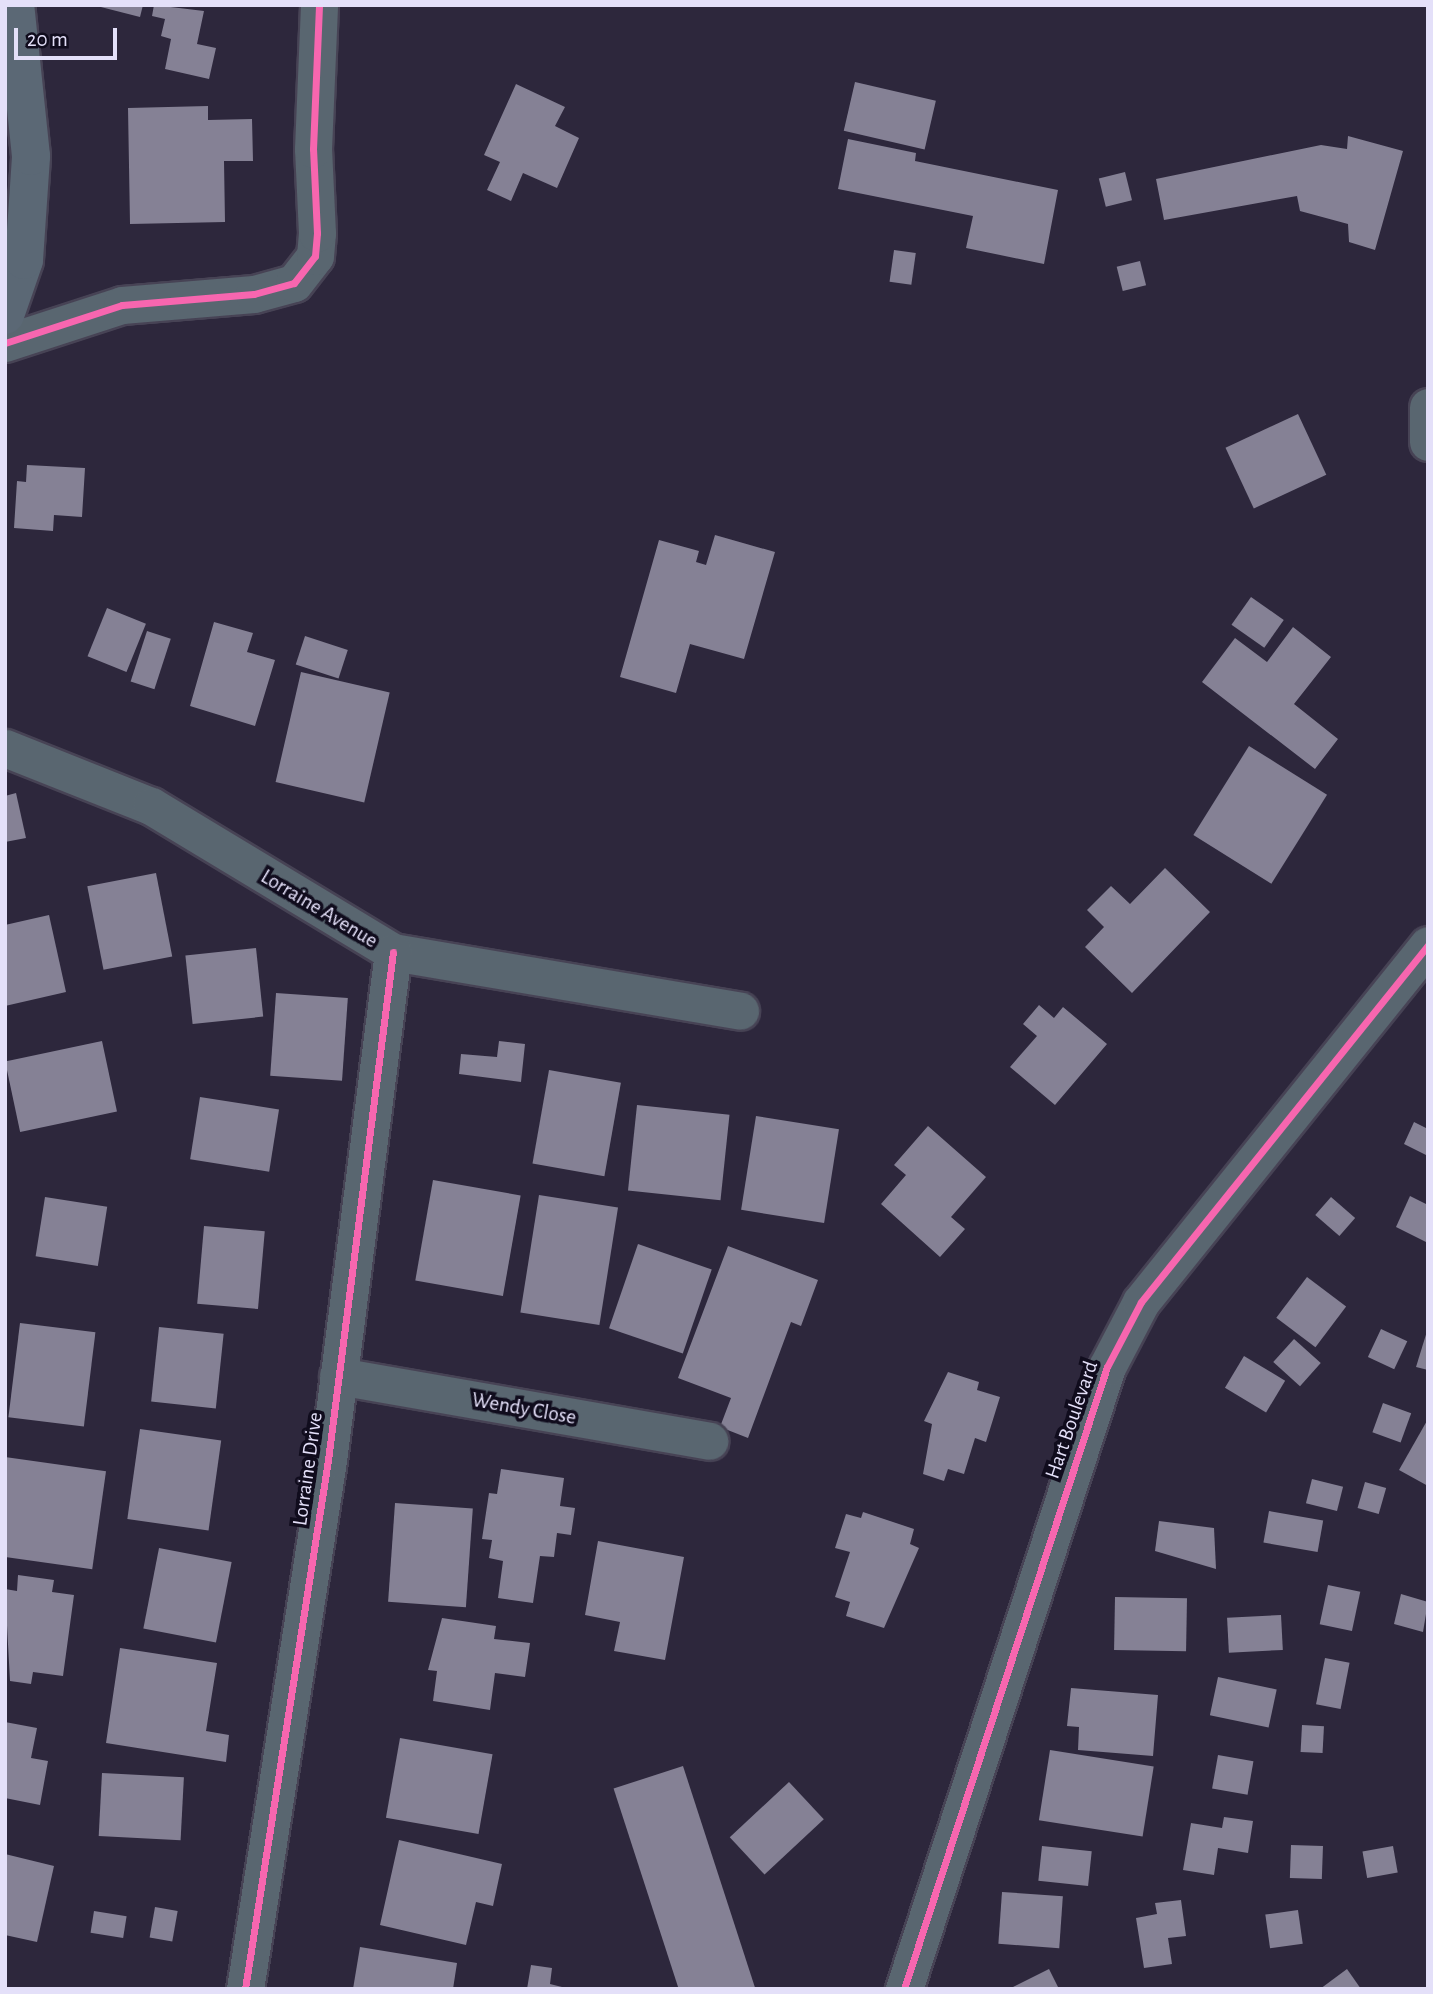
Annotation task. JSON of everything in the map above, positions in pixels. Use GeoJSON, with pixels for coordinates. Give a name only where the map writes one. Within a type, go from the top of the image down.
{"type":"FeatureCollection","features":[{"type":"Feature","properties":{"kind":"street"},"geometry":{"type":"LineString","coordinates":[[5,316],[24,260],[31,156],[15,5]]}},
{"type":"Feature","properties":{"kind":"street"},"geometry":{"type":"LineString","coordinates":[[5,343],[122,305],[254,294],[294,283],[315,256],[317,233],[313,149],[319,5]]}},
{"type":"Feature","properties":{"kind":"street"},"geometry":{"type":"LineString","coordinates":[[1428,407],[1428,442]]}},
{"type":"Feature","properties":{"kind":"street","name":"Lorraine Avenue"},"geometry":{"type":"LineString","coordinates":[[5,748],[151,806],[393,952],[740,1011]]}},
{"type":"Feature","properties":{"kind":"street","name":"Hart Boulevard"},"geometry":{"type":"LineString","coordinates":[[904,1989],[1107,1367],[1141,1302],[1428,945]]}},
{"type":"Feature","properties":{"kind":"street","name":"Lorraine Drive"},"geometry":{"type":"LineString","coordinates":[[245,1989],[338,1376],[393,952]]}},
{"type":"Feature","properties":{"kind":"street","name":"Wendy Close"},"geometry":{"type":"LineString","coordinates":[[338,1376],[709,1441]]}},
{"type":"Feature","properties":{"kind":"building"},"geometry":{"type":"Polygon","coordinates":[[[93,5],[143,5],[140,17],[93,5]]]}},
{"type":"Feature","properties":{"kind":"building"},"geometry":{"type":"Polygon","coordinates":[[[154,5],[204,11],[197,44],[216,48],[209,79],[165,69],[171,39],[161,36],[165,19],[152,16],[154,5]]]}},
{"type":"Feature","properties":{"kind":"building"},"geometry":{"type":"Polygon","coordinates":[[[855,82],[936,101],[925,149],[844,131],[855,82]]]}},
{"type":"Feature","properties":{"kind":"building"},"geometry":{"type":"Polygon","coordinates":[[[516,84],[565,107],[555,126],[579,138],[557,188],[523,173],[511,201],[487,190],[500,162],[484,155],[516,84]]]}},
{"type":"Feature","properties":{"kind":"building"},"geometry":{"type":"Polygon","coordinates":[[[208,106],[208,120],[252,119],[253,161],[224,161],[225,222],[130,224],[128,108],[208,106]]]}},
{"type":"Feature","properties":{"kind":"building"},"geometry":{"type":"Polygon","coordinates":[[[1348,136],[1403,151],[1375,250],[1349,242],[1348,224],[1300,211],[1297,196],[1164,220],[1156,179],[1321,145],[1347,149],[1348,136]]]}},
{"type":"Feature","properties":{"kind":"building"},"geometry":{"type":"Polygon","coordinates":[[[848,139],[916,153],[915,161],[1058,190],[1044,264],[966,248],[973,216],[838,189],[848,139]]]}},
{"type":"Feature","properties":{"kind":"building"},"geometry":{"type":"Polygon","coordinates":[[[1125,172],[1132,200],[1106,207],[1099,179],[1125,172]]]}},
{"type":"Feature","properties":{"kind":"building"},"geometry":{"type":"Polygon","coordinates":[[[894,250],[916,253],[911,285],[890,282],[894,250]]]}},
{"type":"Feature","properties":{"kind":"building"},"geometry":{"type":"Polygon","coordinates":[[[1140,261],[1146,285],[1123,291],[1117,267],[1140,261]]]}},
{"type":"Feature","properties":{"kind":"building"},"geometry":{"type":"Polygon","coordinates":[[[1298,414],[1326,475],[1254,509],[1225,448],[1298,414]]]}},
{"type":"Feature","properties":{"kind":"building"},"geometry":{"type":"Polygon","coordinates":[[[27,465],[85,468],[82,517],[54,515],[53,531],[14,528],[17,481],[26,482],[27,465]]]}},
{"type":"Feature","properties":{"kind":"building"},"geometry":{"type":"Polygon","coordinates":[[[715,535],[775,552],[744,659],[690,644],[676,693],[620,677],[659,540],[699,551],[696,562],[706,565],[715,535]]]}},
{"type":"Feature","properties":{"kind":"building"},"geometry":{"type":"Polygon","coordinates":[[[1251,597],[1284,620],[1264,648],[1231,625],[1251,597]]]}},
{"type":"Feature","properties":{"kind":"building"},"geometry":{"type":"Polygon","coordinates":[[[107,608],[146,624],[126,672],[88,656],[107,608]]]}},
{"type":"Feature","properties":{"kind":"building"},"geometry":{"type":"Polygon","coordinates":[[[214,622],[253,633],[247,652],[275,660],[255,726],[190,706],[214,622]]]}},
{"type":"Feature","properties":{"kind":"building"},"geometry":{"type":"Polygon","coordinates":[[[1293,627],[1331,657],[1294,704],[1338,739],[1315,769],[1202,682],[1235,638],[1267,662],[1293,627]]]}},
{"type":"Feature","properties":{"kind":"building"},"geometry":{"type":"Polygon","coordinates":[[[147,631],[171,639],[154,689],[131,681],[147,631]]]}},
{"type":"Feature","properties":{"kind":"building"},"geometry":{"type":"Polygon","coordinates":[[[305,636],[348,650],[339,678],[296,665],[305,636]]]}},
{"type":"Feature","properties":{"kind":"building"},"geometry":{"type":"Polygon","coordinates":[[[301,672],[390,692],[364,803],[276,782],[301,672]]]}},
{"type":"Feature","properties":{"kind":"building"},"geometry":{"type":"Polygon","coordinates":[[[1249,746],[1327,795],[1271,884],[1193,835],[1249,746]]]}},
{"type":"Feature","properties":{"kind":"building"},"geometry":{"type":"Polygon","coordinates":[[[16,793],[26,838],[5,842],[5,796],[16,793]]]}},
{"type":"Feature","properties":{"kind":"building"},"geometry":{"type":"Polygon","coordinates":[[[1165,868],[1210,912],[1132,993],[1085,947],[1104,927],[1087,910],[1111,886],[1130,904],[1165,868]]]}},
{"type":"Feature","properties":{"kind":"building"},"geometry":{"type":"Polygon","coordinates":[[[156,873],[172,956],[104,970],[87,886],[156,873]]]}},
{"type":"Feature","properties":{"kind":"building"},"geometry":{"type":"Polygon","coordinates":[[[49,915],[66,992],[5,1006],[5,925],[49,915]]]}},
{"type":"Feature","properties":{"kind":"building"},"geometry":{"type":"Polygon","coordinates":[[[256,948],[263,1017],[193,1024],[185,955],[256,948]]]}},
{"type":"Feature","properties":{"kind":"building"},"geometry":{"type":"Polygon","coordinates":[[[276,993],[348,998],[342,1081],[270,1076],[276,993]]]}},
{"type":"Feature","properties":{"kind":"building"},"geometry":{"type":"Polygon","coordinates":[[[1039,1005],[1054,1018],[1063,1007],[1107,1044],[1055,1105],[1010,1067],[1037,1036],[1023,1024],[1039,1005]]]}},
{"type":"Feature","properties":{"kind":"building"},"geometry":{"type":"Polygon","coordinates":[[[102,1041],[117,1111],[20,1132],[5,1062],[102,1041]]]}},
{"type":"Feature","properties":{"kind":"building"},"geometry":{"type":"Polygon","coordinates":[[[499,1041],[525,1044],[521,1082],[459,1074],[461,1054],[497,1057],[499,1041]]]}},
{"type":"Feature","properties":{"kind":"building"},"geometry":{"type":"Polygon","coordinates":[[[549,1070],[621,1083],[604,1176],[533,1164],[549,1070]]]}},
{"type":"Feature","properties":{"kind":"building"},"geometry":{"type":"Polygon","coordinates":[[[200,1097],[279,1110],[269,1172],[190,1159],[200,1097]]]}},
{"type":"Feature","properties":{"kind":"building"},"geometry":{"type":"Polygon","coordinates":[[[637,1105],[729,1115],[721,1200],[628,1191],[637,1105]]]}},
{"type":"Feature","properties":{"kind":"building"},"geometry":{"type":"Polygon","coordinates":[[[756,1116],[839,1129],[824,1223],[741,1210],[756,1116]]]}},
{"type":"Feature","properties":{"kind":"building"},"geometry":{"type":"Polygon","coordinates":[[[1414,1122],[1428,1129],[1428,1156],[1404,1144],[1414,1122]]]}},
{"type":"Feature","properties":{"kind":"building"},"geometry":{"type":"Polygon","coordinates":[[[928,1126],[986,1177],[951,1217],[965,1229],[940,1257],[881,1204],[906,1175],[894,1165],[928,1126]]]}},
{"type":"Feature","properties":{"kind":"building"},"geometry":{"type":"Polygon","coordinates":[[[433,1180],[521,1195],[503,1296],[415,1280],[433,1180]]]}},
{"type":"Feature","properties":{"kind":"building"},"geometry":{"type":"Polygon","coordinates":[[[539,1195],[618,1208],[599,1325],[520,1313],[539,1195]]]}},
{"type":"Feature","properties":{"kind":"building"},"geometry":{"type":"Polygon","coordinates":[[[1410,1196],[1428,1205],[1428,1243],[1396,1227],[1410,1196]]]}},
{"type":"Feature","properties":{"kind":"building"},"geometry":{"type":"Polygon","coordinates":[[[45,1197],[107,1207],[98,1266],[36,1256],[45,1197]]]}},
{"type":"Feature","properties":{"kind":"building"},"geometry":{"type":"Polygon","coordinates":[[[1331,1197],[1355,1218],[1339,1236],[1315,1215],[1331,1197]]]}},
{"type":"Feature","properties":{"kind":"building"},"geometry":{"type":"Polygon","coordinates":[[[204,1226],[265,1231],[258,1309],[197,1304],[204,1226]]]}},
{"type":"Feature","properties":{"kind":"building"},"geometry":{"type":"Polygon","coordinates":[[[638,1244],[712,1269],[683,1354],[609,1328],[638,1244]]]}},
{"type":"Feature","properties":{"kind":"building"},"geometry":{"type":"Polygon","coordinates":[[[728,1246],[818,1280],[801,1326],[791,1322],[748,1438],[720,1427],[731,1398],[678,1378],[728,1246]]]}},
{"type":"Feature","properties":{"kind":"building"},"geometry":{"type":"Polygon","coordinates":[[[1307,1277],[1346,1306],[1315,1347],[1276,1318],[1307,1277]]]}},
{"type":"Feature","properties":{"kind":"building"},"geometry":{"type":"Polygon","coordinates":[[[20,1323],[95,1332],[84,1427],[8,1417],[20,1323]]]}},
{"type":"Feature","properties":{"kind":"building"},"geometry":{"type":"Polygon","coordinates":[[[159,1327],[224,1334],[216,1408],[151,1402],[159,1327]]]}},
{"type":"Feature","properties":{"kind":"building"},"geometry":{"type":"Polygon","coordinates":[[[1428,1328],[1428,1370],[1416,1367],[1428,1328]]]}},
{"type":"Feature","properties":{"kind":"building"},"geometry":{"type":"Polygon","coordinates":[[[1381,1329],[1407,1341],[1394,1369],[1368,1357],[1381,1329]]]}},
{"type":"Feature","properties":{"kind":"building"},"geometry":{"type":"Polygon","coordinates":[[[1294,1339],[1321,1363],[1300,1386],[1273,1362],[1294,1339]]]}},
{"type":"Feature","properties":{"kind":"building"},"geometry":{"type":"Polygon","coordinates":[[[1244,1356],[1285,1381],[1266,1412],[1225,1388],[1244,1356]]]}},
{"type":"Feature","properties":{"kind":"building"},"geometry":{"type":"Polygon","coordinates":[[[948,1372],[979,1382],[977,1390],[1000,1397],[986,1442],[975,1438],[964,1474],[948,1469],[944,1481],[923,1474],[932,1424],[924,1421],[948,1372]]]}},
{"type":"Feature","properties":{"kind":"building"},"geometry":{"type":"Polygon","coordinates":[[[1383,1403],[1411,1413],[1401,1442],[1372,1432],[1383,1403]]]}},
{"type":"Feature","properties":{"kind":"building"},"geometry":{"type":"Polygon","coordinates":[[[1428,1419],[1428,1486],[1399,1470],[1428,1419]]]}},
{"type":"Feature","properties":{"kind":"building"},"geometry":{"type":"Polygon","coordinates":[[[140,1429],[221,1440],[209,1531],[127,1519],[140,1429]]]}},
{"type":"Feature","properties":{"kind":"building"},"geometry":{"type":"Polygon","coordinates":[[[5,1457],[106,1471],[92,1569],[5,1557],[5,1457]]]}},
{"type":"Feature","properties":{"kind":"building"},"geometry":{"type":"Polygon","coordinates":[[[501,1469],[564,1478],[560,1506],[575,1508],[571,1535],[557,1533],[554,1557],[540,1556],[533,1603],[498,1598],[503,1561],[489,1558],[492,1540],[482,1539],[489,1493],[497,1494],[501,1469]]]}},
{"type":"Feature","properties":{"kind":"building"},"geometry":{"type":"Polygon","coordinates":[[[1312,1479],[1343,1487],[1337,1511],[1306,1503],[1312,1479]]]}},
{"type":"Feature","properties":{"kind":"building"},"geometry":{"type":"Polygon","coordinates":[[[1365,1482],[1386,1488],[1379,1514],[1358,1508],[1365,1482]]]}},
{"type":"Feature","properties":{"kind":"building"},"geometry":{"type":"Polygon","coordinates":[[[395,1503],[473,1508],[466,1607],[388,1602],[395,1503]]]}},
{"type":"Feature","properties":{"kind":"building"},"geometry":{"type":"Polygon","coordinates":[[[1269,1511],[1323,1521],[1318,1552],[1263,1543],[1269,1511]]]}},
{"type":"Feature","properties":{"kind":"building"},"geometry":{"type":"Polygon","coordinates":[[[863,1512],[914,1529],[910,1544],[919,1548],[884,1628],[846,1616],[850,1602],[835,1597],[850,1552],[835,1548],[846,1514],[861,1518],[863,1512]]]}},
{"type":"Feature","properties":{"kind":"building"},"geometry":{"type":"Polygon","coordinates":[[[1159,1521],[1214,1528],[1216,1569],[1155,1551],[1159,1521]]]}},
{"type":"Feature","properties":{"kind":"building"},"geometry":{"type":"Polygon","coordinates":[[[598,1541],[684,1557],[665,1660],[614,1651],[620,1622],[585,1615],[598,1541]]]}},
{"type":"Feature","properties":{"kind":"building"},"geometry":{"type":"Polygon","coordinates":[[[159,1548],[232,1562],[216,1643],[143,1628],[159,1548]]]}},
{"type":"Feature","properties":{"kind":"building"},"geometry":{"type":"Polygon","coordinates":[[[18,1575],[54,1580],[52,1592],[74,1595],[63,1676],[33,1672],[31,1684],[10,1681],[5,1589],[17,1591],[18,1575]]]}},
{"type":"Feature","properties":{"kind":"building"},"geometry":{"type":"Polygon","coordinates":[[[1328,1585],[1360,1592],[1352,1631],[1320,1624],[1328,1585]]]}},
{"type":"Feature","properties":{"kind":"building"},"geometry":{"type":"Polygon","coordinates":[[[1401,1594],[1428,1602],[1423,1632],[1394,1624],[1401,1594]]]}},
{"type":"Feature","properties":{"kind":"building"},"geometry":{"type":"Polygon","coordinates":[[[1115,1597],[1187,1598],[1186,1651],[1114,1650],[1115,1597]]]}},
{"type":"Feature","properties":{"kind":"building"},"geometry":{"type":"Polygon","coordinates":[[[1281,1615],[1283,1650],[1229,1653],[1227,1618],[1281,1615]]]}},
{"type":"Feature","properties":{"kind":"building"},"geometry":{"type":"Polygon","coordinates":[[[442,1618],[496,1626],[494,1639],[530,1643],[525,1677],[495,1673],[490,1710],[433,1701],[437,1671],[428,1670],[442,1618]]]}},
{"type":"Feature","properties":{"kind":"building"},"geometry":{"type":"Polygon","coordinates":[[[120,1648],[217,1663],[206,1731],[229,1735],[226,1762],[106,1743],[120,1648]]]}},
{"type":"Feature","properties":{"kind":"building"},"geometry":{"type":"Polygon","coordinates":[[[1325,1658],[1350,1663],[1341,1709],[1316,1704],[1325,1658]]]}},
{"type":"Feature","properties":{"kind":"building"},"geometry":{"type":"Polygon","coordinates":[[[1218,1677],[1277,1689],[1269,1728],[1210,1715],[1218,1677]]]}},
{"type":"Feature","properties":{"kind":"building"},"geometry":{"type":"Polygon","coordinates":[[[1071,1688],[1158,1695],[1153,1756],[1078,1750],[1079,1727],[1067,1726],[1071,1688]]]}},
{"type":"Feature","properties":{"kind":"building"},"geometry":{"type":"Polygon","coordinates":[[[5,1722],[37,1728],[31,1758],[48,1761],[40,1805],[5,1798],[5,1722]]]}},
{"type":"Feature","properties":{"kind":"building"},"geometry":{"type":"Polygon","coordinates":[[[1302,1725],[1324,1726],[1323,1753],[1301,1752],[1302,1725]]]}},
{"type":"Feature","properties":{"kind":"building"},"geometry":{"type":"Polygon","coordinates":[[[400,1738],[493,1754],[479,1834],[386,1818],[400,1738]]]}},
{"type":"Feature","properties":{"kind":"building"},"geometry":{"type":"Polygon","coordinates":[[[1050,1750],[1154,1766],[1143,1837],[1039,1820],[1050,1750]]]}},
{"type":"Feature","properties":{"kind":"building"},"geometry":{"type":"Polygon","coordinates":[[[1218,1755],[1253,1761],[1248,1795],[1212,1788],[1218,1755]]]}},
{"type":"Feature","properties":{"kind":"building"},"geometry":{"type":"Polygon","coordinates":[[[683,1766],[755,1989],[679,1989],[614,1789],[683,1766]]]}},
{"type":"Feature","properties":{"kind":"building"},"geometry":{"type":"Polygon","coordinates":[[[102,1773],[184,1777],[181,1840],[99,1836],[102,1773]]]}},
{"type":"Feature","properties":{"kind":"building"},"geometry":{"type":"Polygon","coordinates":[[[789,1782],[824,1819],[765,1875],[730,1837],[789,1782]]]}},
{"type":"Feature","properties":{"kind":"building"},"geometry":{"type":"Polygon","coordinates":[[[1224,1817],[1253,1821],[1248,1853],[1218,1848],[1214,1875],[1183,1870],[1191,1823],[1222,1828],[1224,1817]]]}},
{"type":"Feature","properties":{"kind":"building"},"geometry":{"type":"Polygon","coordinates":[[[399,1840],[502,1864],[493,1906],[476,1902],[466,1945],[380,1925],[399,1840]]]}},
{"type":"Feature","properties":{"kind":"building"},"geometry":{"type":"Polygon","coordinates":[[[1291,1845],[1323,1846],[1322,1879],[1290,1878],[1291,1845]]]}},
{"type":"Feature","properties":{"kind":"building"},"geometry":{"type":"Polygon","coordinates":[[[1042,1846],[1092,1851],[1088,1886],[1038,1881],[1042,1846]]]}},
{"type":"Feature","properties":{"kind":"building"},"geometry":{"type":"Polygon","coordinates":[[[1393,1846],[1398,1873],[1367,1878],[1362,1851],[1393,1846]]]}},
{"type":"Feature","properties":{"kind":"building"},"geometry":{"type":"Polygon","coordinates":[[[5,1854],[54,1866],[37,1942],[5,1935],[5,1854]]]}},
{"type":"Feature","properties":{"kind":"building"},"geometry":{"type":"Polygon","coordinates":[[[1002,1892],[1063,1896],[1059,1948],[998,1944],[1002,1892]]]}},
{"type":"Feature","properties":{"kind":"building"},"geometry":{"type":"Polygon","coordinates":[[[1181,1900],[1186,1936],[1168,1938],[1172,1964],[1144,1968],[1136,1918],[1157,1914],[1155,1903],[1181,1900]]]}},
{"type":"Feature","properties":{"kind":"building"},"geometry":{"type":"Polygon","coordinates":[[[155,1907],[178,1911],[172,1942],[150,1938],[155,1907]]]}},
{"type":"Feature","properties":{"kind":"building"},"geometry":{"type":"Polygon","coordinates":[[[1298,1910],[1303,1944],[1270,1948],[1265,1915],[1298,1910]]]}},
{"type":"Feature","properties":{"kind":"building"},"geometry":{"type":"Polygon","coordinates":[[[94,1911],[127,1916],[123,1938],[91,1933],[94,1911]]]}},
{"type":"Feature","properties":{"kind":"building"},"geometry":{"type":"Polygon","coordinates":[[[360,1947],[457,1963],[453,1989],[353,1989],[360,1947]]]}},
{"type":"Feature","properties":{"kind":"building"},"geometry":{"type":"Polygon","coordinates":[[[531,1965],[552,1968],[550,1984],[570,1989],[527,1989],[531,1965]]]}},
{"type":"Feature","properties":{"kind":"building"},"geometry":{"type":"Polygon","coordinates":[[[1049,1969],[1059,1989],[1009,1989],[1049,1969]]]}},
{"type":"Feature","properties":{"kind":"building"},"geometry":{"type":"Polygon","coordinates":[[[1347,1969],[1361,1989],[1320,1989],[1347,1969]]]}},
{"type":"Feature","properties":{"kind":"cycle path"},"geometry":{"type":"LineString","coordinates":[[5,343],[122,305],[254,294],[294,283],[315,256],[317,233],[313,149],[319,5]]}},
{"type":"Feature","properties":{"kind":"cycle path"},"geometry":{"type":"LineString","coordinates":[[904,1989],[1107,1367],[1141,1302],[1428,945]]}},
{"type":"Feature","properties":{"kind":"cycle path"},"geometry":{"type":"LineString","coordinates":[[245,1989],[328,1460],[393,952]]}}]}
